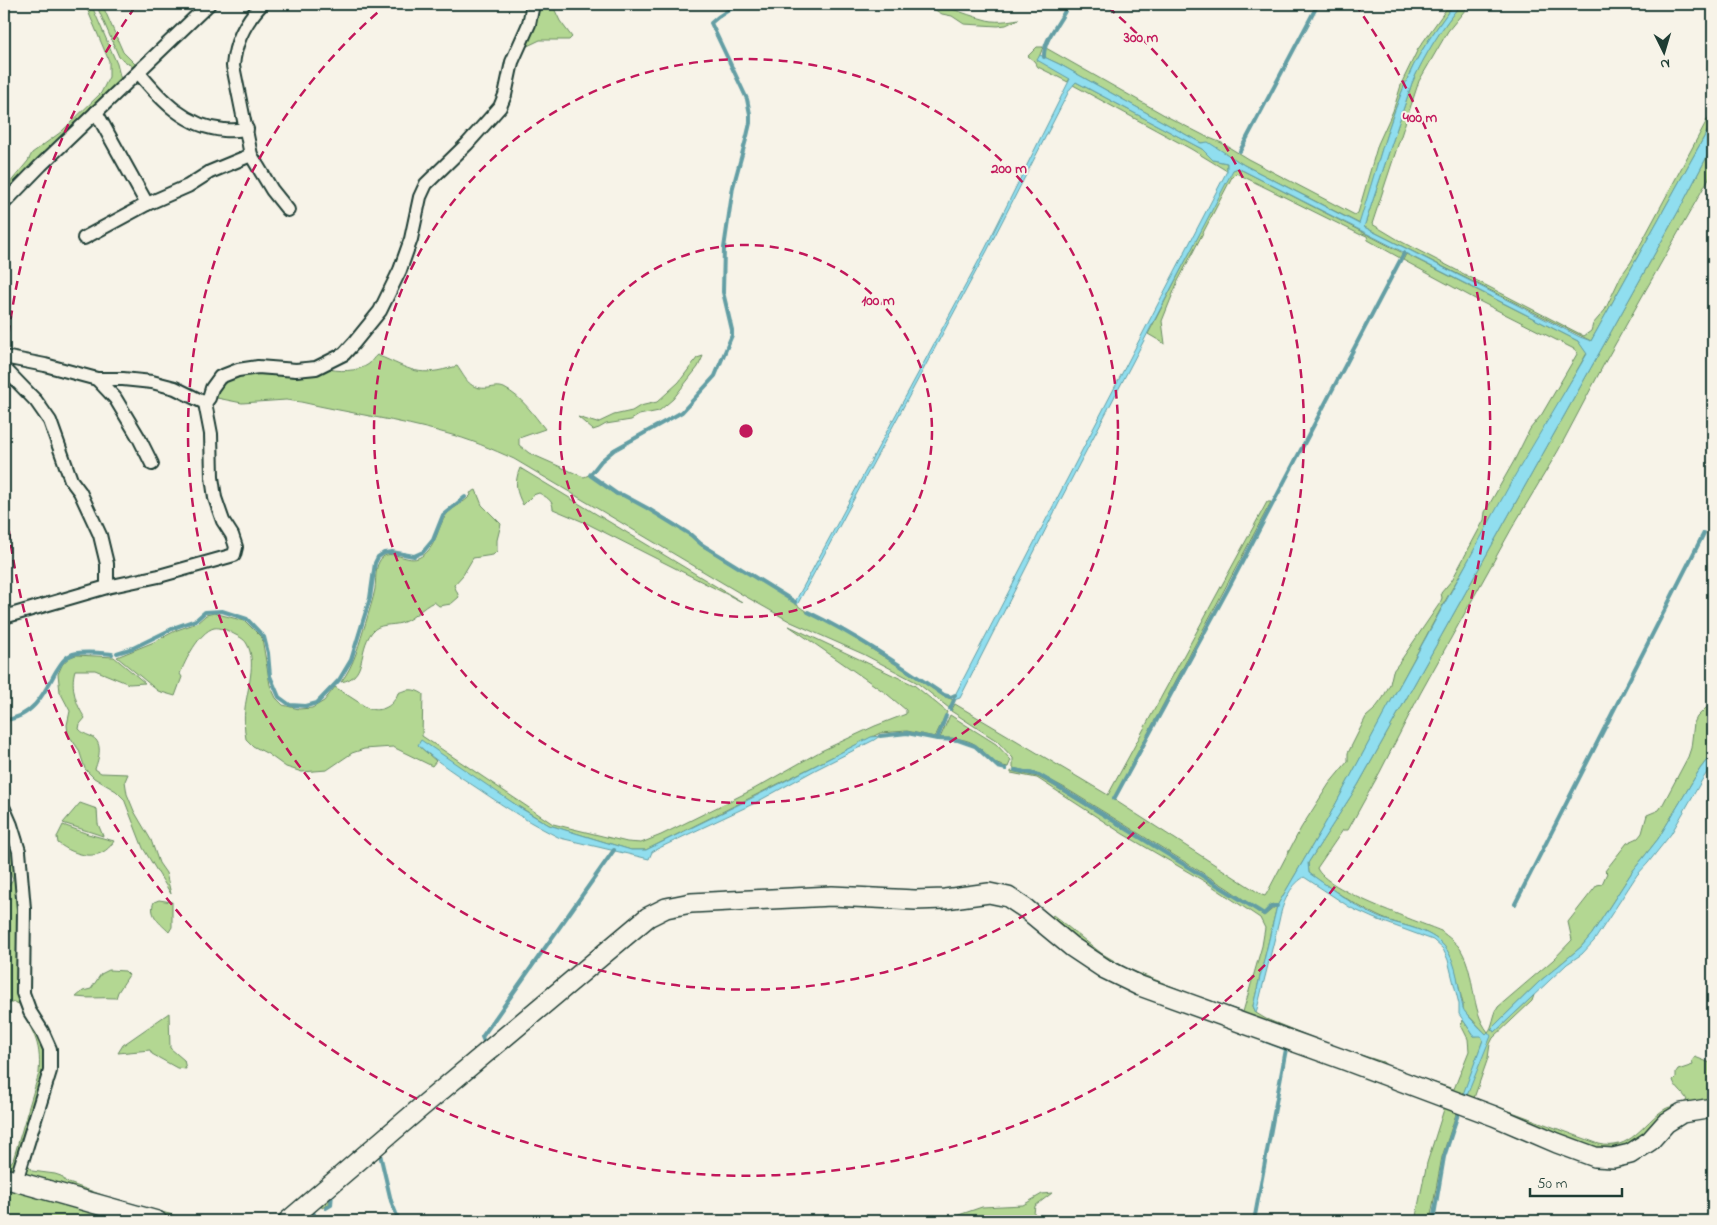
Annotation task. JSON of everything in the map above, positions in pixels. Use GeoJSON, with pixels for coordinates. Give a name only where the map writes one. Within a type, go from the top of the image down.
{"type":"FeatureCollection","features":[{"type":"Feature","properties":{"kind":"street"},"geometry":{"type":"LineString","coordinates":[[4,204],[96,112],[139,73],[209,4]]}},
{"type":"Feature","properties":{"kind":"street"},"geometry":{"type":"LineString","coordinates":[[262,4],[251,15],[238,38],[233,66],[251,155],[272,190],[288,210]]}},
{"type":"Feature","properties":{"kind":"street"},"geometry":{"type":"LineString","coordinates":[[204,403],[209,398],[212,388],[220,377],[238,370],[258,367],[296,370],[316,368],[344,354],[354,343],[380,311],[400,270],[411,239],[420,197],[426,184],[467,144],[500,107],[512,62],[529,24],[532,4]]}},
{"type":"Feature","properties":{"kind":"street"},"geometry":{"type":"LineString","coordinates":[[139,73],[157,96],[171,109],[190,120],[207,127],[224,130],[247,129]]}},
{"type":"Feature","properties":{"kind":"street"},"geometry":{"type":"LineString","coordinates":[[96,112],[147,204]]}},
{"type":"Feature","properties":{"kind":"street"},"geometry":{"type":"LineString","coordinates":[[84,238],[147,204],[188,186],[210,172],[251,155]]}},
{"type":"Feature","properties":{"kind":"street"},"geometry":{"type":"LineString","coordinates":[[4,357],[45,365],[97,379],[152,382],[175,388],[204,403],[211,434],[212,477],[215,498],[223,521],[232,535],[236,547],[234,555],[159,576],[107,587],[4,617]]}},
{"type":"Feature","properties":{"kind":"street"},"geometry":{"type":"LineString","coordinates":[[4,368],[36,401],[50,421],[71,480],[80,492],[100,535],[107,564],[107,587]]}},
{"type":"Feature","properties":{"kind":"street"},"geometry":{"type":"LineString","coordinates":[[97,379],[115,398],[152,464]]}},
{"type":"Feature","properties":{"kind":"street"},"geometry":{"type":"LineString","coordinates":[[4,809],[20,851],[24,909],[23,993],[30,1012],[42,1031],[50,1049],[50,1071],[10,1179],[157,1221]]}},
{"type":"Feature","properties":{"kind":"street"},"geometry":{"type":"LineString","coordinates":[[288,1221],[648,917],[666,908],[691,903],[832,896],[915,900],[945,899],[989,893],[1008,897],[1026,908],[1078,952],[1105,969],[1140,986],[1494,1116],[1595,1157],[1613,1158],[1630,1154],[1650,1140],[1666,1123],[1682,1113],[1713,1108]]}},
{"type":"Feature","properties":{"kind":"green space"},"geometry":{"type":"Polygon","coordinates":[[[85,4],[91,4],[117,64],[121,80],[4,199],[4,190],[28,161],[32,153],[61,132],[101,93],[109,77],[109,61],[85,4]]]}},
{"type":"Feature","properties":{"kind":"green space"},"geometry":{"type":"Polygon","coordinates":[[[96,4],[102,4],[123,52],[137,66],[185,21],[191,13],[194,15],[137,70],[119,57],[96,4]]]}},
{"type":"Feature","properties":{"kind":"green space"},"geometry":{"type":"Polygon","coordinates":[[[535,4],[552,4],[560,21],[572,37],[569,40],[540,40],[519,50],[535,4]]]}},
{"type":"Feature","properties":{"kind":"green space"},"geometry":{"type":"Polygon","coordinates":[[[925,4],[947,7],[992,21],[1019,19],[1006,25],[998,26],[964,24],[952,16],[942,14],[925,4]]]}},
{"type":"Feature","properties":{"kind":"green space"},"geometry":{"type":"Polygon","coordinates":[[[1450,4],[1454,4],[1419,56],[1401,93],[1382,148],[1360,224],[1244,165],[1208,143],[1201,143],[1044,57],[1046,48],[1168,117],[1222,143],[1248,159],[1355,215],[1358,213],[1378,144],[1393,111],[1402,82],[1418,49],[1450,4]]]}},
{"type":"Feature","properties":{"kind":"green space"},"geometry":{"type":"Polygon","coordinates":[[[1461,4],[1470,4],[1448,31],[1419,81],[1372,224],[1402,242],[1584,336],[1591,331],[1593,324],[1605,310],[1621,276],[1631,262],[1713,109],[1713,121],[1591,341],[1364,227],[1412,83],[1434,42],[1461,4]]]}},
{"type":"Feature","properties":{"kind":"green space"},"geometry":{"type":"Polygon","coordinates":[[[1037,47],[1043,47],[1038,60],[1070,78],[1068,82],[1038,67],[1028,56],[1037,47]]]}},
{"type":"Feature","properties":{"kind":"green space"},"geometry":{"type":"Polygon","coordinates":[[[1076,82],[1202,149],[1213,160],[1227,163],[1227,171],[1191,149],[1073,85],[1076,82]]]}},
{"type":"Feature","properties":{"kind":"green space"},"geometry":{"type":"Polygon","coordinates":[[[1713,145],[1713,171],[1604,364],[1558,451],[1512,528],[1420,694],[1348,830],[1343,830],[1317,868],[1324,877],[1336,886],[1373,904],[1441,931],[1455,942],[1466,960],[1478,1013],[1488,1032],[1498,1007],[1553,960],[1572,940],[1568,922],[1597,885],[1602,884],[1607,873],[1605,871],[1627,843],[1638,838],[1642,833],[1647,815],[1659,810],[1663,804],[1688,757],[1694,723],[1697,717],[1713,701],[1713,752],[1700,769],[1658,839],[1632,872],[1592,934],[1581,947],[1539,982],[1491,1029],[1495,1032],[1534,995],[1532,1001],[1493,1038],[1474,1098],[1599,1144],[1620,1144],[1635,1135],[1665,1109],[1687,1100],[1673,1080],[1678,1070],[1693,1065],[1692,1061],[1695,1057],[1713,1064],[1713,1106],[1633,1145],[1605,1153],[1110,967],[1049,919],[1053,915],[1101,953],[1128,969],[1243,1012],[1262,946],[1265,928],[1260,918],[1209,884],[1123,834],[1037,778],[1011,773],[1011,771],[1038,777],[1054,786],[1227,891],[1264,916],[1276,906],[1272,904],[1263,913],[1227,888],[1065,788],[1039,774],[1013,768],[1013,758],[997,741],[951,711],[955,704],[1108,795],[1267,502],[1271,502],[1113,799],[1265,896],[1301,828],[1329,784],[1348,761],[1348,753],[1366,717],[1383,698],[1390,684],[1393,671],[1440,603],[1441,593],[1452,580],[1484,520],[1485,512],[1530,429],[1542,414],[1577,354],[1576,350],[1403,260],[1406,254],[1578,341],[1587,353],[1444,603],[1326,822],[1277,906],[1253,1006],[1256,1013],[1266,1019],[1336,1047],[1383,1062],[1391,1069],[1454,1089],[1469,1051],[1468,1039],[1461,1025],[1463,1020],[1474,1036],[1481,1035],[1483,1040],[1463,1097],[1489,1037],[1463,1010],[1454,968],[1446,949],[1432,936],[1415,928],[1378,916],[1342,896],[1309,873],[1308,863],[1358,785],[1679,210],[1713,145]]]}},
{"type":"Feature","properties":{"kind":"green space"},"geometry":{"type":"Polygon","coordinates":[[[1238,168],[1403,253],[1400,258],[1368,240],[1367,236],[1361,235],[1236,173],[1232,177],[1178,281],[1162,321],[1165,344],[1148,334],[1232,170],[1238,168]]]}},
{"type":"Feature","properties":{"kind":"green space"},"geometry":{"type":"Polygon","coordinates":[[[377,355],[416,371],[444,370],[457,366],[466,380],[473,386],[504,388],[527,406],[545,429],[519,438],[519,445],[529,453],[584,477],[589,475],[616,495],[623,496],[647,509],[691,536],[700,545],[807,612],[835,626],[943,696],[954,700],[949,708],[916,682],[863,654],[791,622],[514,459],[489,448],[463,438],[427,428],[301,402],[286,400],[242,403],[212,397],[218,384],[239,373],[325,368],[341,371],[353,370],[369,364],[377,355]]]}},
{"type":"Feature","properties":{"kind":"green space"},"geometry":{"type":"Polygon","coordinates":[[[703,356],[698,367],[673,399],[659,411],[639,415],[631,420],[606,424],[593,430],[578,417],[597,423],[614,415],[657,402],[679,382],[697,358],[703,356]]]}},
{"type":"Feature","properties":{"kind":"green space"},"geometry":{"type":"Polygon","coordinates":[[[520,468],[742,602],[586,523],[553,509],[547,497],[539,493],[533,495],[523,505],[517,487],[520,468]]]}},
{"type":"Feature","properties":{"kind":"green space"},"geometry":{"type":"Polygon","coordinates":[[[476,490],[482,505],[501,524],[497,540],[497,551],[493,555],[473,558],[463,575],[454,585],[459,597],[451,604],[439,606],[434,602],[406,621],[375,629],[367,639],[359,669],[355,675],[341,682],[350,668],[359,645],[375,589],[376,571],[382,557],[392,555],[413,559],[424,554],[433,544],[447,514],[468,498],[471,495],[470,493],[476,490]]]}},
{"type":"Feature","properties":{"kind":"green space"},"geometry":{"type":"Polygon","coordinates":[[[214,613],[245,621],[262,638],[270,685],[276,698],[283,705],[299,709],[312,708],[324,701],[335,687],[369,709],[379,710],[390,705],[398,693],[407,690],[417,691],[423,694],[422,736],[553,824],[627,842],[641,843],[661,835],[754,789],[821,751],[906,714],[906,710],[887,694],[789,626],[914,685],[947,712],[935,737],[907,731],[880,733],[646,850],[631,850],[549,825],[418,745],[436,761],[432,766],[393,747],[364,749],[352,753],[327,770],[302,772],[286,767],[253,746],[246,739],[244,716],[251,667],[250,651],[244,640],[226,630],[214,628],[203,635],[198,641],[182,668],[180,674],[182,677],[175,696],[158,691],[117,657],[197,623],[206,615],[214,613]]]}},
{"type":"Feature","properties":{"kind":"green space"},"geometry":{"type":"Polygon","coordinates":[[[76,655],[114,657],[145,683],[129,684],[95,670],[75,670],[73,682],[79,707],[85,718],[80,724],[79,729],[94,738],[99,746],[99,755],[95,769],[101,773],[128,774],[125,781],[127,794],[134,811],[151,840],[159,863],[166,873],[171,894],[143,848],[124,799],[116,791],[94,778],[85,769],[79,750],[68,734],[67,725],[70,711],[60,692],[58,674],[68,658],[76,655]]]}},
{"type":"Feature","properties":{"kind":"green space"},"geometry":{"type":"Polygon","coordinates":[[[950,715],[996,744],[1011,760],[1008,767],[993,762],[980,748],[968,741],[940,738],[950,715]]]}},
{"type":"Feature","properties":{"kind":"green space"},"geometry":{"type":"Polygon","coordinates":[[[80,803],[97,809],[98,824],[103,836],[63,823],[80,803]]]}},
{"type":"Feature","properties":{"kind":"green space"},"geometry":{"type":"Polygon","coordinates":[[[4,813],[17,853],[20,977],[43,1041],[46,1067],[13,1169],[4,1173],[4,1167],[7,1167],[13,1160],[39,1073],[39,1052],[35,1036],[19,1004],[14,1002],[4,1006],[4,886],[9,885],[13,879],[4,855],[4,813]]]}},
{"type":"Feature","properties":{"kind":"green space"},"geometry":{"type":"Polygon","coordinates":[[[63,825],[114,841],[109,848],[95,855],[80,854],[58,843],[57,837],[63,825]]]}},
{"type":"Feature","properties":{"kind":"green space"},"geometry":{"type":"Polygon","coordinates":[[[994,897],[1016,906],[1088,960],[1139,987],[1461,1106],[1588,1157],[1583,1159],[1457,1111],[1442,1157],[1430,1221],[1415,1221],[1427,1163],[1445,1106],[1156,998],[1089,966],[1004,905],[994,901],[983,900],[911,907],[836,903],[690,911],[675,914],[646,927],[330,1192],[329,1204],[322,1208],[320,1197],[621,944],[659,917],[679,909],[705,905],[835,899],[919,903],[994,897]]]}},
{"type":"Feature","properties":{"kind":"green space"},"geometry":{"type":"Polygon","coordinates":[[[159,900],[172,902],[172,927],[169,932],[154,915],[154,902],[159,900]]]}},
{"type":"Feature","properties":{"kind":"green space"},"geometry":{"type":"Polygon","coordinates":[[[109,970],[125,971],[129,975],[116,998],[76,997],[83,991],[91,989],[101,974],[109,970]]]}},
{"type":"Feature","properties":{"kind":"green space"},"geometry":{"type":"Polygon","coordinates":[[[169,1013],[170,1048],[184,1060],[186,1069],[177,1068],[152,1054],[150,1050],[118,1053],[123,1045],[169,1013]]]}},
{"type":"Feature","properties":{"kind":"green space"},"geometry":{"type":"Polygon","coordinates":[[[27,1164],[32,1171],[61,1176],[66,1182],[105,1196],[194,1221],[170,1221],[24,1180],[22,1170],[27,1164]]]}},
{"type":"Feature","properties":{"kind":"green space"},"geometry":{"type":"Polygon","coordinates":[[[4,1181],[151,1221],[93,1221],[79,1217],[74,1221],[4,1220],[4,1181]]]}},
{"type":"Feature","properties":{"kind":"green space"},"geometry":{"type":"Polygon","coordinates":[[[1052,1193],[1035,1206],[1033,1221],[931,1221],[953,1217],[982,1207],[1023,1205],[1042,1194],[1052,1193]]]}},
{"type":"Feature","properties":{"kind":"water"},"geometry":{"type":"Polygon","coordinates":[[[1454,4],[1461,4],[1434,42],[1412,83],[1364,227],[1580,337],[1591,341],[1713,121],[1713,145],[1679,210],[1358,785],[1308,863],[1309,873],[1353,903],[1380,918],[1415,928],[1439,941],[1445,947],[1453,961],[1464,1010],[1486,1034],[1488,1032],[1491,1036],[1466,1098],[1462,1097],[1483,1040],[1481,1036],[1474,1036],[1459,1014],[1459,1004],[1448,960],[1443,949],[1433,940],[1351,908],[1304,877],[1294,885],[1284,902],[1256,1013],[1253,1006],[1277,906],[1326,822],[1514,477],[1587,354],[1578,341],[1238,168],[1233,170],[1060,501],[960,698],[954,700],[1227,171],[1227,163],[1213,160],[1202,149],[1076,82],[1070,89],[987,251],[797,605],[795,602],[985,249],[1070,79],[1037,60],[1040,55],[1201,143],[1208,142],[1244,165],[1359,224],[1401,93],[1424,47],[1454,4]]]}},
{"type":"Feature","properties":{"kind":"water"},"geometry":{"type":"Polygon","coordinates":[[[880,736],[755,803],[657,849],[652,852],[649,859],[560,838],[529,821],[448,769],[418,745],[421,740],[522,809],[549,825],[631,850],[646,850],[871,737],[880,736]]]}},
{"type":"Feature","properties":{"kind":"water"},"geometry":{"type":"Polygon","coordinates":[[[1713,752],[1713,764],[1671,834],[1637,875],[1594,941],[1495,1032],[1491,1029],[1539,982],[1581,947],[1592,934],[1632,872],[1658,839],[1700,769],[1713,752]]]}},
{"type":"Feature","properties":{"kind":"waterway"},"geometry":{"type":"LineString","coordinates":[[4,6],[8,4]]}},
{"type":"Feature","properties":{"kind":"waterway"},"geometry":{"type":"LineString","coordinates":[[738,4],[711,23],[747,99],[750,114],[747,136],[733,187],[724,248],[723,292],[732,335],[715,376],[682,412],[614,450],[601,461],[590,475],[617,494],[623,495],[647,508],[691,535],[701,544],[795,602]]}},
{"type":"Feature","properties":{"kind":"waterway"},"geometry":{"type":"LineString","coordinates":[[1044,57],[1046,43],[1068,4]]}},
{"type":"Feature","properties":{"kind":"waterway"},"geometry":{"type":"LineString","coordinates":[[1240,151],[1318,4]]}},
{"type":"Feature","properties":{"kind":"waterway"},"geometry":{"type":"LineString","coordinates":[[1114,799],[1228,589],[1404,253]]}},
{"type":"Feature","properties":{"kind":"waterway"},"geometry":{"type":"LineString","coordinates":[[117,653],[133,648],[176,627],[196,620],[205,612],[222,611],[247,619],[264,637],[268,653],[270,676],[279,697],[290,705],[306,706],[317,703],[339,680],[351,660],[370,598],[375,563],[378,557],[384,553],[392,552],[414,556],[423,552],[433,540],[443,515],[465,497]]}},
{"type":"Feature","properties":{"kind":"waterway"},"geometry":{"type":"LineString","coordinates":[[1515,904],[1704,533]]}},
{"type":"Feature","properties":{"kind":"waterway"},"geometry":{"type":"LineString","coordinates":[[808,612],[861,640],[944,695],[951,697],[955,695]]}},
{"type":"Feature","properties":{"kind":"waterway"},"geometry":{"type":"LineString","coordinates":[[4,720],[22,715],[29,710],[41,697],[61,664],[70,655],[87,652],[112,654]]}},
{"type":"Feature","properties":{"kind":"waterway"},"geometry":{"type":"LineString","coordinates":[[950,709],[954,700]]}},
{"type":"Feature","properties":{"kind":"waterway"},"geometry":{"type":"LineString","coordinates":[[937,739],[946,716]]}},
{"type":"Feature","properties":{"kind":"waterway"},"geometry":{"type":"LineString","coordinates":[[880,736],[907,733],[937,739],[958,740],[975,746],[998,767],[1006,769]]}},
{"type":"Feature","properties":{"kind":"waterway"},"geometry":{"type":"LineString","coordinates":[[1015,770],[1039,775],[1264,914],[1272,906],[1277,906]]}},
{"type":"Feature","properties":{"kind":"waterway"},"geometry":{"type":"LineString","coordinates":[[485,1044],[482,1037],[614,850]]}},
{"type":"Feature","properties":{"kind":"waterway"},"geometry":{"type":"LineString","coordinates":[[1254,1221],[1286,1049],[1265,1041]]}},
{"type":"Feature","properties":{"kind":"waterway"},"geometry":{"type":"LineString","coordinates":[[1433,1221],[1444,1157],[1459,1111]]}},
{"type":"Feature","properties":{"kind":"waterway"},"geometry":{"type":"LineString","coordinates":[[380,1154],[391,1201],[399,1221]]}},
{"type":"Feature","properties":{"kind":"waterway"},"geometry":{"type":"LineString","coordinates":[[326,1208],[331,1205],[332,1193]]}},
{"type":"Feature","properties":{"kind":"waterway"},"geometry":{"type":"LineString","coordinates":[[305,1221],[314,1214]]}}]}
